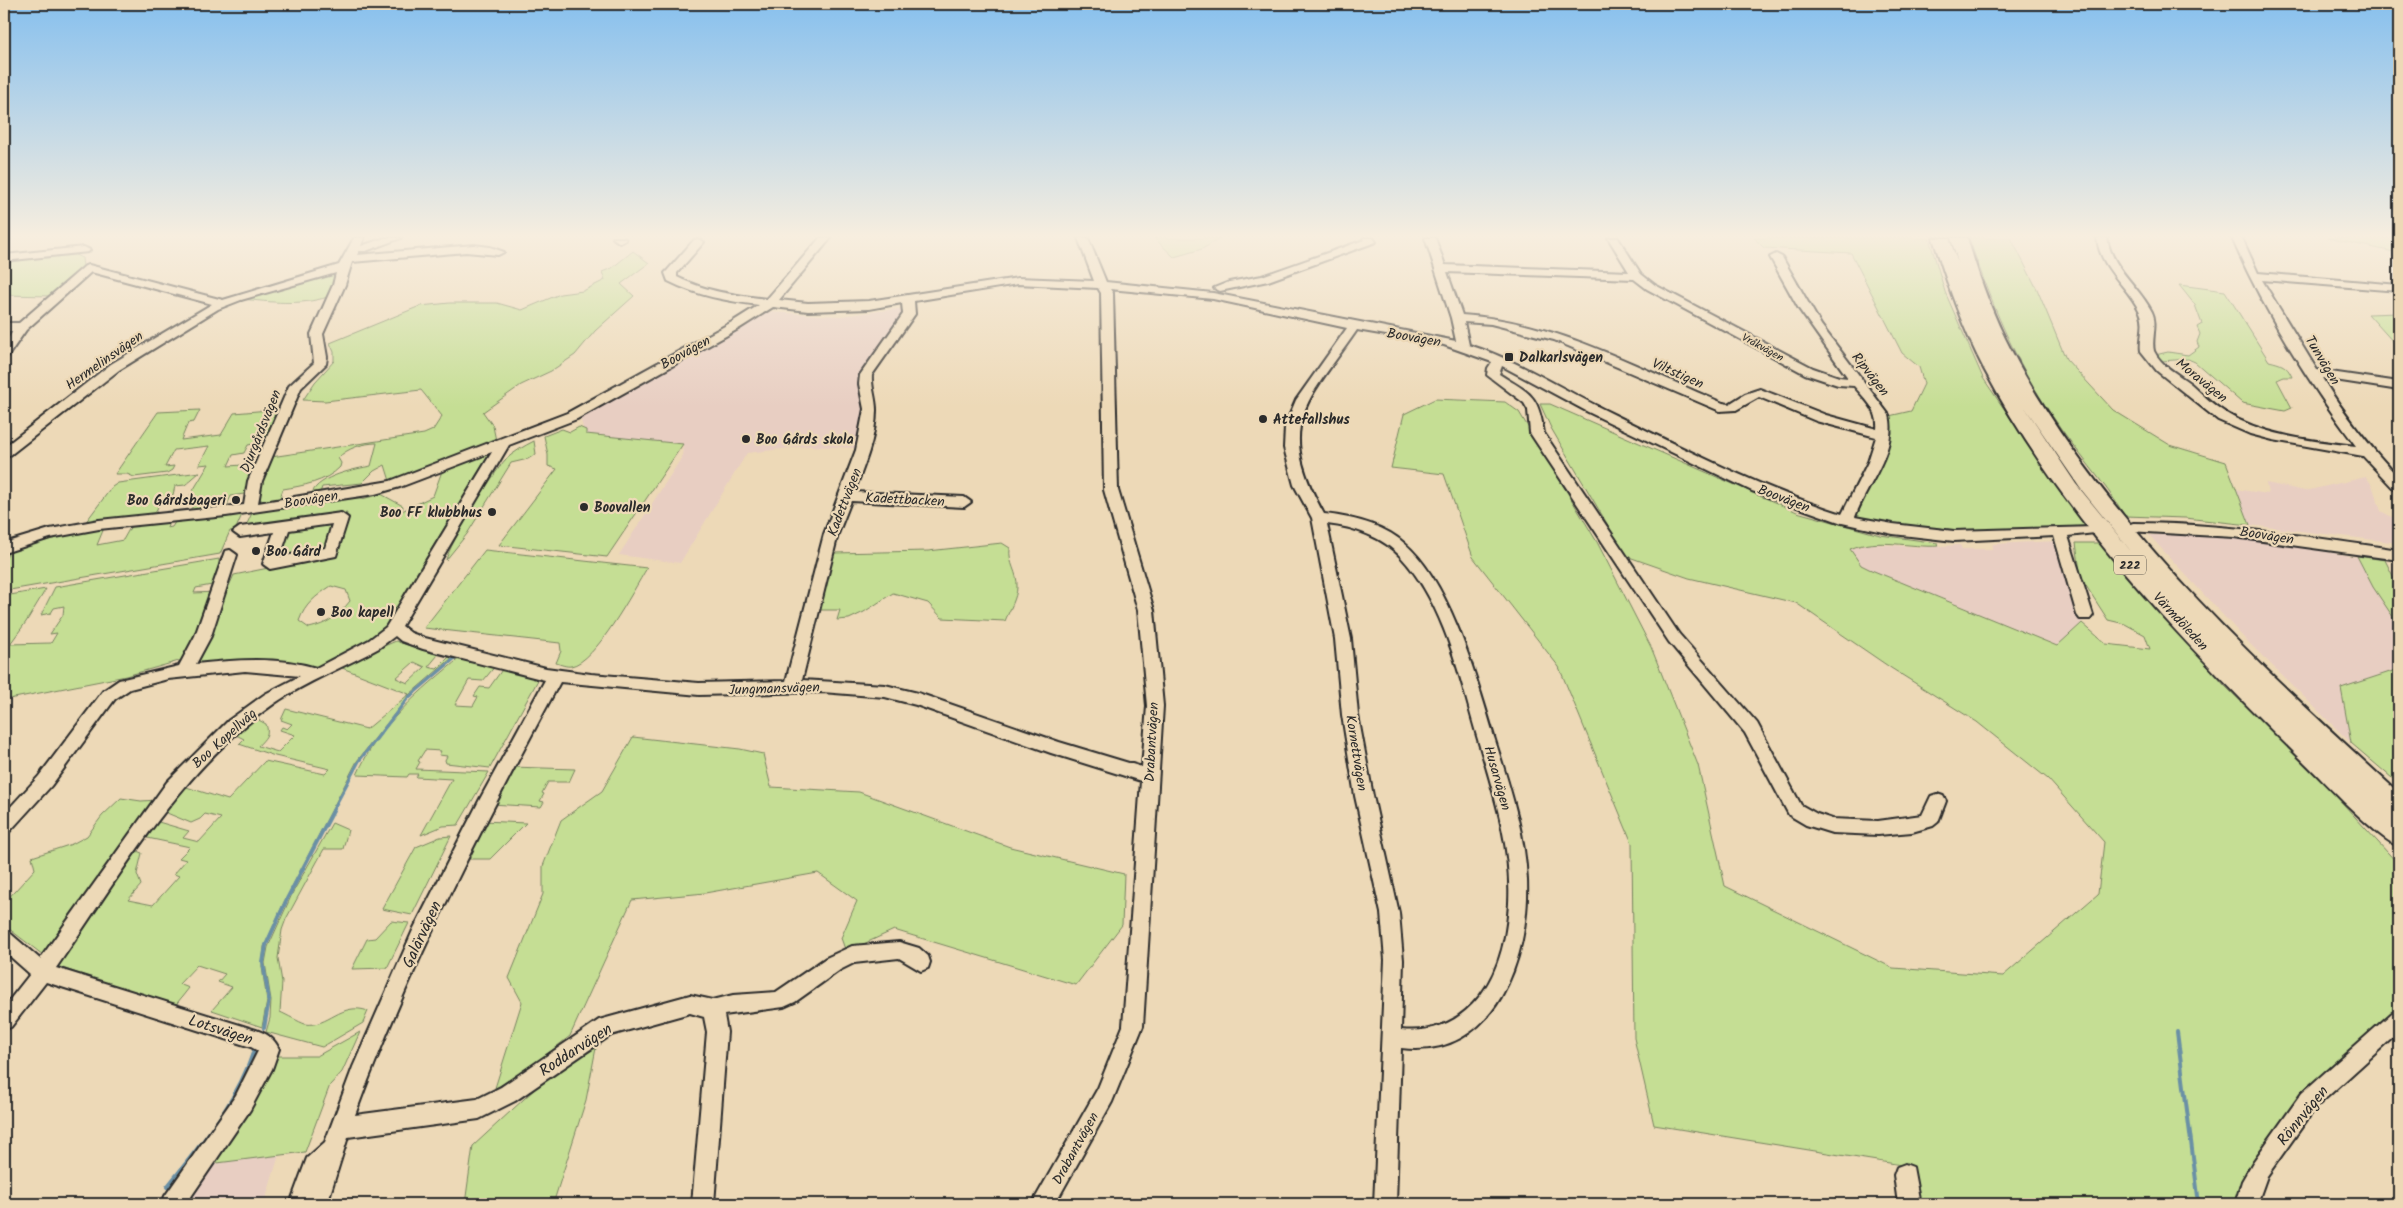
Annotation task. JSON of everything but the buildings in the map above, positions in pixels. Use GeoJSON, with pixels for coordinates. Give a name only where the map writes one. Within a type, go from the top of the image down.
{"type":"FeatureCollection","features":[{"type":"Feature","properties":{"kind":"highway","name":"Värmdöleden"},"geometry":{"type":"LineString","coordinates":[[1958,294],[1962,306],[1998,381],[2086,511],[2170,611],[2229,672],[2399,835]]}},
{"type":"Feature","properties":{"kind":"highway","name":"Värmdöleden"},"geometry":{"type":"LineString","coordinates":[[1977,294],[2005,358],[2040,416],[2082,477],[2136,545],[2196,612],[2269,688],[2399,809]]}},
{"type":"Feature","properties":{"kind":"street"},"geometry":{"type":"LineString","coordinates":[[4,353],[22,327],[59,294]]}},
{"type":"Feature","properties":{"kind":"street"},"geometry":{"type":"LineString","coordinates":[[189,294],[222,303]]}},
{"type":"Feature","properties":{"kind":"street","name":"Hermelinsvägen"},"geometry":{"type":"LineString","coordinates":[[4,453],[114,367],[222,303],[247,294]]}},
{"type":"Feature","properties":{"kind":"street","name":"Djurgårdsvägen"},"geometry":{"type":"LineString","coordinates":[[250,508],[255,481],[295,386],[322,360],[316,340],[317,334],[336,294]]}},
{"type":"Feature","properties":{"kind":"street"},"geometry":{"type":"LineString","coordinates":[[710,294],[770,303],[777,294]]}},
{"type":"Feature","properties":{"kind":"street","name":"Boovägen"},"geometry":{"type":"LineString","coordinates":[[4,548],[41,536],[97,526],[250,508],[392,485],[589,408],[770,303],[831,307],[869,305],[931,294]]}},
{"type":"Feature","properties":{"kind":"street","name":"Drabantvägen"},"geometry":{"type":"LineString","coordinates":[[1043,1204],[1075,1150],[1116,1071],[1133,1026],[1155,706],[1146,610],[1111,490],[1107,294]]}},
{"type":"Feature","properties":{"kind":"street","name":"Boovägen"},"geometry":{"type":"LineString","coordinates":[[1197,294],[1214,296],[1354,326],[1430,339],[1463,347],[1501,360],[1601,412],[1757,488],[1806,508],[1847,520],[1936,535],[1986,536],[2090,530]]}},
{"type":"Feature","properties":{"kind":"street"},"geometry":{"type":"LineString","coordinates":[[1449,294],[1457,318],[1463,347]]}},
{"type":"Feature","properties":{"kind":"street","name":"Vråkvägen"},"geometry":{"type":"LineString","coordinates":[[1665,294],[1809,371],[1838,381],[1858,382]]}},
{"type":"Feature","properties":{"kind":"street","name":"Ripvägen"},"geometry":{"type":"LineString","coordinates":[[1796,294],[1826,342],[1858,382],[1884,420],[1883,435],[1874,468],[1852,504],[1847,520]]}},
{"type":"Feature","properties":{"kind":"street","name":"Moravägen"},"geometry":{"type":"LineString","coordinates":[[2132,294],[2149,321],[2147,344],[2149,355],[2180,383],[2224,417],[2244,426],[2299,442],[2366,452]]}},
{"type":"Feature","properties":{"kind":"street","name":"Tunvägen"},"geometry":{"type":"LineString","coordinates":[[2265,294],[2336,411],[2366,452],[2399,486]]}},
{"type":"Feature","properties":{"kind":"street","name":"Kadettvägen"},"geometry":{"type":"LineString","coordinates":[[793,686],[833,526],[861,457],[870,409],[865,384],[866,375],[876,358],[909,314],[908,298]]}},
{"type":"Feature","properties":{"kind":"street","name":"Viltstigen"},"geometry":{"type":"LineString","coordinates":[[1457,318],[1484,318],[1534,328],[1720,408],[1733,408],[1751,395],[1760,393],[1821,418],[1883,435]]}},
{"type":"Feature","properties":{"kind":"street","name":"Kornettvägen"},"geometry":{"type":"LineString","coordinates":[[1354,326],[1302,400],[1292,426],[1291,448],[1301,485],[1319,518],[1343,639],[1350,715],[1364,796],[1390,913],[1394,960],[1393,1038],[1385,1204]]}},
{"type":"Feature","properties":{"kind":"street"},"geometry":{"type":"LineString","coordinates":[[4,327],[22,327]]}},
{"type":"Feature","properties":{"kind":"street"},"geometry":{"type":"LineString","coordinates":[[1501,360],[1494,368],[1493,375],[1529,401],[1534,410],[1537,433],[1548,450],[1674,638],[1751,728],[1795,810],[1812,820],[1832,826],[1878,828],[1912,826],[1926,822],[1932,817],[1937,801]]}},
{"type":"Feature","properties":{"kind":"street"},"geometry":{"type":"LineString","coordinates":[[2314,373],[2399,386]]}},
{"type":"Feature","properties":{"kind":"street","name":"Boo Kapellväg"},"geometry":{"type":"LineString","coordinates":[[4,1022],[42,972],[173,787],[235,725],[271,698],[374,644],[394,628],[504,442]]}},
{"type":"Feature","properties":{"kind":"street","name":"Kadettbacken"},"geometry":{"type":"LineString","coordinates":[[845,496],[964,502]]}},
{"type":"Feature","properties":{"kind":"street"},"geometry":{"type":"LineString","coordinates":[[240,532],[283,526],[341,518],[331,552],[270,564],[283,526]]}},
{"type":"Feature","properties":{"kind":"street","name":"Husarvägen"},"geometry":{"type":"LineString","coordinates":[[1319,518],[1345,522],[1386,537],[1408,554],[1433,595],[1456,644],[1472,691],[1499,776],[1515,852],[1518,877],[1517,917],[1509,963],[1496,989],[1475,1016],[1444,1035],[1423,1040],[1393,1038]]}},
{"type":"Feature","properties":{"kind":"street","name":"Boovägen"},"geometry":{"type":"LineString","coordinates":[[2133,528],[2178,526],[2232,530],[2399,556]]}},
{"type":"Feature","properties":{"kind":"street"},"geometry":{"type":"LineString","coordinates":[[2060,532],[2085,615]]}},
{"type":"Feature","properties":{"kind":"street"},"geometry":{"type":"LineString","coordinates":[[184,671],[203,636],[230,555]]}},
{"type":"Feature","properties":{"kind":"street","name":"Jungmansvägen"},"geometry":{"type":"LineString","coordinates":[[394,628],[406,637],[423,643],[555,676],[699,689],[736,690],[793,686],[858,687],[900,694],[1057,748],[1149,776]]}},
{"type":"Feature","properties":{"kind":"street"},"geometry":{"type":"LineString","coordinates":[[4,826],[46,781],[116,689],[125,684],[184,671],[245,665],[303,670],[314,674]]}},
{"type":"Feature","properties":{"kind":"street","name":"Galärvägen"},"geometry":{"type":"LineString","coordinates":[[316,1204],[340,1128],[382,1020],[426,921],[469,834],[555,676]]}},
{"type":"Feature","properties":{"kind":"street","name":"Lotsvägen"},"geometry":{"type":"LineString","coordinates":[[4,940],[42,972],[256,1039],[265,1044],[269,1049],[265,1065],[244,1099],[173,1204]]}},
{"type":"Feature","properties":{"kind":"street"},"geometry":{"type":"LineString","coordinates":[[703,1204],[717,1032],[716,1017],[712,1010],[733,1004],[777,1001],[788,996],[833,964],[852,955],[899,950],[909,952],[921,962]]}},
{"type":"Feature","properties":{"kind":"street","name":"Roddarvägen"},"geometry":{"type":"LineString","coordinates":[[340,1128],[479,1109],[508,1094],[606,1026],[690,1004],[703,1005],[712,1010]]}},
{"type":"Feature","properties":{"kind":"street","name":"Rönnvägen"},"geometry":{"type":"LineString","coordinates":[[2246,1204],[2253,1181],[2309,1100],[2399,1020]]}},
{"type":"Feature","properties":{"kind":"street"},"geometry":{"type":"LineString","coordinates":[[302,1204],[314,1165],[332,1150]]}},
{"type":"Feature","properties":{"kind":"street"},"geometry":{"type":"LineString","coordinates":[[1905,1175],[1909,1204]]}},
{"type":"Feature","properties":{"kind":"shaded area","name":"Boo Gårds skola"},"geometry":{"type":"Polygon","coordinates":[[[905,308],[906,316],[862,385],[863,425],[856,448],[809,446],[747,453],[680,563],[619,555],[682,457],[683,444],[585,434],[580,417],[768,312],[840,316],[905,308]]]}},
{"type":"Feature","properties":{"kind":"shaded area"},"geometry":{"type":"Polygon","coordinates":[[[2366,477],[2372,485],[2381,511],[2399,521],[2399,535],[2395,535],[2399,543],[2250,525],[2235,489],[2268,494],[2266,483],[2305,491],[2366,477]]]}},
{"type":"Feature","properties":{"kind":"shaded area"},"geometry":{"type":"Polygon","coordinates":[[[2184,534],[2244,538],[2357,557],[2399,626],[2399,669],[2341,688],[2351,743],[2244,638],[2149,535],[2184,534]]]}},
{"type":"Feature","properties":{"kind":"shaded area"},"geometry":{"type":"Polygon","coordinates":[[[2058,541],[2082,623],[2058,646],[1869,569],[1861,565],[1850,549],[1870,544],[1921,547],[1960,545],[1962,549],[1992,549],[1993,544],[2058,541]]]}},
{"type":"Feature","properties":{"kind":"shaded area"},"geometry":{"type":"Polygon","coordinates":[[[279,1155],[266,1198],[256,1204],[181,1204],[209,1164],[279,1155]]]}},
{"type":"Feature","properties":{"kind":"green space"},"geometry":{"type":"Polygon","coordinates":[[[4,294],[53,294],[51,296],[4,294]]]}},
{"type":"Feature","properties":{"kind":"green space"},"geometry":{"type":"Polygon","coordinates":[[[258,294],[329,294],[328,297],[306,302],[241,299],[258,294]]]}},
{"type":"Feature","properties":{"kind":"green space"},"geometry":{"type":"Polygon","coordinates":[[[559,294],[632,294],[634,296],[595,331],[575,355],[551,371],[521,385],[483,412],[493,426],[496,441],[390,481],[385,465],[374,471],[362,483],[322,487],[320,493],[312,493],[322,482],[338,474],[371,466],[377,443],[361,445],[342,454],[338,458],[341,463],[340,467],[321,480],[283,489],[279,501],[266,502],[259,499],[259,489],[271,457],[424,434],[433,430],[442,416],[421,390],[325,401],[303,400],[315,382],[334,361],[334,352],[330,343],[420,306],[450,303],[497,303],[522,310],[559,294]]]}},
{"type":"Feature","properties":{"kind":"green space"},"geometry":{"type":"Polygon","coordinates":[[[1872,294],[1946,294],[1983,378],[2069,504],[2088,526],[1975,530],[1933,529],[1864,519],[1857,515],[1892,433],[1889,416],[1911,411],[1924,384],[1919,367],[1902,353],[1872,294]]]}},
{"type":"Feature","properties":{"kind":"green space"},"geometry":{"type":"Polygon","coordinates":[[[1990,294],[2039,294],[2066,359],[2113,410],[2170,445],[2226,462],[2250,525],[2185,518],[2125,516],[2039,396],[2015,352],[1990,294]]]}},
{"type":"Feature","properties":{"kind":"green space"},"geometry":{"type":"Polygon","coordinates":[[[2186,294],[2227,294],[2269,361],[2283,366],[2290,373],[2292,377],[2284,377],[2277,380],[2292,408],[2285,411],[2242,403],[2195,362],[2188,359],[2161,361],[2155,355],[2168,352],[2188,355],[2199,347],[2197,342],[2200,334],[2197,327],[2202,324],[2195,305],[2186,294]]]}},
{"type":"Feature","properties":{"kind":"green space"},"geometry":{"type":"Polygon","coordinates":[[[2399,313],[2399,345],[2395,344],[2368,314],[2399,313]]]}},
{"type":"Feature","properties":{"kind":"green space"},"geometry":{"type":"Polygon","coordinates":[[[1435,399],[1505,402],[1519,412],[1597,542],[1651,647],[1698,765],[1725,886],[1893,968],[2003,976],[2098,894],[2104,842],[2048,779],[1977,722],[1891,668],[1796,603],[1689,578],[1626,556],[1551,428],[1540,404],[1550,404],[1797,512],[1880,535],[1938,543],[1939,546],[1882,543],[1850,549],[1861,565],[1869,569],[2057,646],[2082,623],[2106,644],[2150,649],[2145,635],[2125,624],[2108,620],[2081,578],[2076,543],[2100,543],[2225,686],[2323,782],[2399,865],[2399,1009],[2317,1082],[2251,1165],[2236,1204],[1915,1204],[1908,1166],[1654,1125],[1634,1038],[1632,843],[1559,667],[1473,557],[1444,474],[1391,468],[1404,414],[1435,399]]]}},
{"type":"Feature","properties":{"kind":"green space"},"geometry":{"type":"Polygon","coordinates":[[[281,409],[264,442],[248,445],[244,453],[233,455],[228,466],[243,465],[242,469],[257,467],[244,494],[231,496],[226,507],[190,510],[194,504],[185,504],[209,464],[199,465],[209,446],[174,450],[165,467],[174,466],[167,473],[134,477],[127,474],[115,474],[158,412],[200,410],[194,422],[188,423],[181,440],[221,435],[234,413],[281,409]]]}},
{"type":"Feature","properties":{"kind":"green space","name":"Boovallen"},"geometry":{"type":"Polygon","coordinates":[[[579,427],[586,430],[586,434],[683,444],[607,557],[499,545],[557,469],[548,466],[544,436],[562,429],[570,432],[579,427]]]}},
{"type":"Feature","properties":{"kind":"green space"},"geometry":{"type":"Polygon","coordinates":[[[534,441],[536,454],[528,459],[511,463],[467,534],[446,560],[463,525],[499,467],[512,454],[534,441]]]}},
{"type":"Feature","properties":{"kind":"green space"},"geometry":{"type":"Polygon","coordinates":[[[491,451],[404,594],[385,631],[357,649],[313,668],[192,666],[234,575],[337,554],[347,513],[248,528],[246,526],[252,513],[356,496],[361,496],[362,499],[381,494],[403,506],[402,511],[433,496],[442,471],[491,451]],[[331,586],[312,601],[304,610],[299,621],[309,628],[332,619],[350,601],[346,590],[331,586]]]}},
{"type":"Feature","properties":{"kind":"green space"},"geometry":{"type":"Polygon","coordinates":[[[200,472],[185,485],[175,486],[173,495],[159,504],[155,514],[85,523],[112,487],[118,483],[200,472]]]}},
{"type":"Feature","properties":{"kind":"green space"},"geometry":{"type":"Polygon","coordinates":[[[243,512],[235,531],[230,531],[220,554],[4,591],[4,562],[10,550],[26,543],[104,528],[97,545],[123,540],[132,524],[170,519],[167,528],[172,527],[177,519],[243,512]]]}},
{"type":"Feature","properties":{"kind":"green space"},"geometry":{"type":"Polygon","coordinates":[[[334,524],[326,549],[278,558],[287,531],[334,524]]]}},
{"type":"Feature","properties":{"kind":"green space"},"geometry":{"type":"Polygon","coordinates":[[[1002,543],[1010,548],[1010,559],[1017,582],[1016,596],[1005,621],[942,618],[928,603],[893,593],[864,612],[849,619],[837,620],[840,610],[820,610],[834,553],[928,551],[1002,543]]]}},
{"type":"Feature","properties":{"kind":"green space"},"geometry":{"type":"Polygon","coordinates":[[[485,550],[647,568],[602,639],[581,662],[567,666],[556,663],[561,651],[560,643],[424,628],[485,550]]]}},
{"type":"Feature","properties":{"kind":"green space"},"geometry":{"type":"Polygon","coordinates":[[[2357,556],[2385,560],[2399,588],[2399,626],[2373,587],[2357,556]]]}},
{"type":"Feature","properties":{"kind":"green space"},"geometry":{"type":"Polygon","coordinates":[[[219,559],[219,567],[224,568],[217,584],[196,588],[194,593],[216,592],[186,659],[126,676],[4,700],[4,596],[46,589],[10,644],[51,643],[57,633],[50,634],[63,615],[64,606],[54,608],[51,613],[41,615],[55,587],[219,559]]]}},
{"type":"Feature","properties":{"kind":"green space"},"geometry":{"type":"Polygon","coordinates":[[[396,641],[438,655],[428,667],[437,669],[450,656],[453,657],[410,694],[357,761],[284,902],[264,947],[262,967],[267,1001],[262,1027],[212,1010],[232,987],[218,982],[225,974],[197,965],[179,984],[189,988],[174,1007],[54,965],[134,850],[142,853],[137,874],[141,885],[128,900],[153,905],[179,876],[174,874],[186,860],[179,858],[190,847],[143,837],[155,821],[189,831],[183,838],[199,842],[221,818],[205,814],[200,819],[191,823],[162,811],[183,786],[228,800],[265,761],[325,774],[330,769],[275,756],[239,744],[244,739],[234,734],[253,717],[266,724],[267,728],[266,736],[258,746],[278,752],[295,735],[280,730],[282,727],[287,729],[292,724],[281,720],[286,709],[367,729],[409,694],[337,666],[396,641]],[[414,662],[396,678],[408,683],[425,667],[414,662]]]}},
{"type":"Feature","properties":{"kind":"green space"},"geometry":{"type":"Polygon","coordinates":[[[461,657],[496,665],[483,681],[469,680],[455,705],[473,706],[478,697],[474,696],[480,687],[489,688],[504,667],[538,677],[538,680],[490,768],[446,763],[447,756],[439,755],[441,751],[425,750],[418,761],[420,762],[416,769],[489,772],[458,825],[443,826],[421,835],[452,779],[416,777],[418,774],[409,774],[407,777],[357,775],[376,740],[389,724],[431,682],[461,657]]]}},
{"type":"Feature","properties":{"kind":"green space"},"geometry":{"type":"Polygon","coordinates":[[[2399,669],[2399,784],[2351,743],[2341,688],[2399,669]]]}},
{"type":"Feature","properties":{"kind":"green space"},"geometry":{"type":"Polygon","coordinates":[[[633,737],[740,749],[763,754],[771,787],[859,792],[1010,847],[1124,874],[1122,925],[1076,985],[894,930],[846,952],[841,938],[857,901],[818,873],[705,893],[632,900],[570,1036],[518,1077],[495,1088],[522,1002],[509,978],[543,894],[543,866],[561,820],[602,791],[633,737]]]}},
{"type":"Feature","properties":{"kind":"green space"},"geometry":{"type":"Polygon","coordinates":[[[511,767],[575,769],[569,782],[548,782],[542,793],[544,794],[540,801],[544,802],[541,807],[491,804],[511,767]]]}},
{"type":"Feature","properties":{"kind":"green space"},"geometry":{"type":"Polygon","coordinates":[[[121,798],[141,801],[158,800],[48,954],[43,955],[4,925],[4,903],[35,869],[32,857],[72,844],[87,836],[102,816],[121,798]]]}},
{"type":"Feature","properties":{"kind":"green space"},"geometry":{"type":"Polygon","coordinates":[[[483,821],[526,823],[490,859],[463,859],[483,821]]]}},
{"type":"Feature","properties":{"kind":"green space"},"geometry":{"type":"Polygon","coordinates":[[[332,823],[348,830],[343,849],[324,849],[286,919],[282,930],[278,958],[282,982],[280,1012],[305,1024],[313,1024],[350,1009],[368,1011],[363,1023],[322,1047],[266,1032],[270,1018],[271,1000],[265,963],[268,947],[293,892],[332,823]]]}},
{"type":"Feature","properties":{"kind":"green space"},"geometry":{"type":"Polygon","coordinates":[[[451,836],[412,915],[382,909],[416,847],[440,837],[451,836]]]}},
{"type":"Feature","properties":{"kind":"green space"},"geometry":{"type":"Polygon","coordinates":[[[391,921],[409,923],[387,968],[352,969],[367,939],[375,938],[391,921]]]}},
{"type":"Feature","properties":{"kind":"green space"},"geometry":{"type":"Polygon","coordinates":[[[360,1032],[342,1072],[330,1085],[305,1152],[209,1164],[277,1056],[317,1056],[360,1032]]]}},
{"type":"Feature","properties":{"kind":"green space"},"geometry":{"type":"Polygon","coordinates":[[[596,1048],[586,1100],[553,1204],[465,1204],[473,1146],[550,1075],[596,1048]]]}},
{"type":"Feature","properties":{"kind":"waterway"},"geometry":{"type":"LineString","coordinates":[[333,810],[359,761],[408,698],[455,658]]}},
{"type":"Feature","properties":{"kind":"waterway"},"geometry":{"type":"LineString","coordinates":[[264,1028],[269,1000],[263,963],[266,945],[287,899],[334,809]]}},
{"type":"Feature","properties":{"kind":"waterway"},"geometry":{"type":"LineString","coordinates":[[2177,1032],[2199,1204]]}},
{"type":"Feature","properties":{"kind":"waterway"},"geometry":{"type":"LineString","coordinates":[[167,1187],[205,1139],[228,1105],[247,1069],[254,1050]]}},
{"type":"Feature","properties":{"kind":"place","name":"Dalkarlsvägen"},"geometry":{"type":"Point","coordinates":[1509,357]}},
{"type":"Feature","properties":{"kind":"place","name":"Attefallshus"},"geometry":{"type":"Point","coordinates":[1263,419]}},
{"type":"Feature","properties":{"kind":"place","name":"Boo Gårds skola"},"geometry":{"type":"Point","coordinates":[746,439]}},
{"type":"Feature","properties":{"kind":"place","name":"Boo Gårdsbageri"},"geometry":{"type":"Point","coordinates":[236,500]}},
{"type":"Feature","properties":{"kind":"place","name":"Boovallen"},"geometry":{"type":"Point","coordinates":[584,507]}},
{"type":"Feature","properties":{"kind":"place","name":"Boo FF klubbhus"},"geometry":{"type":"Point","coordinates":[492,512]}},
{"type":"Feature","properties":{"kind":"place","name":"Boo Gård"},"geometry":{"type":"Point","coordinates":[256,551]}},
{"type":"Feature","properties":{"kind":"place","name":"Boo kapell"},"geometry":{"type":"Point","coordinates":[321,612]}}]}
